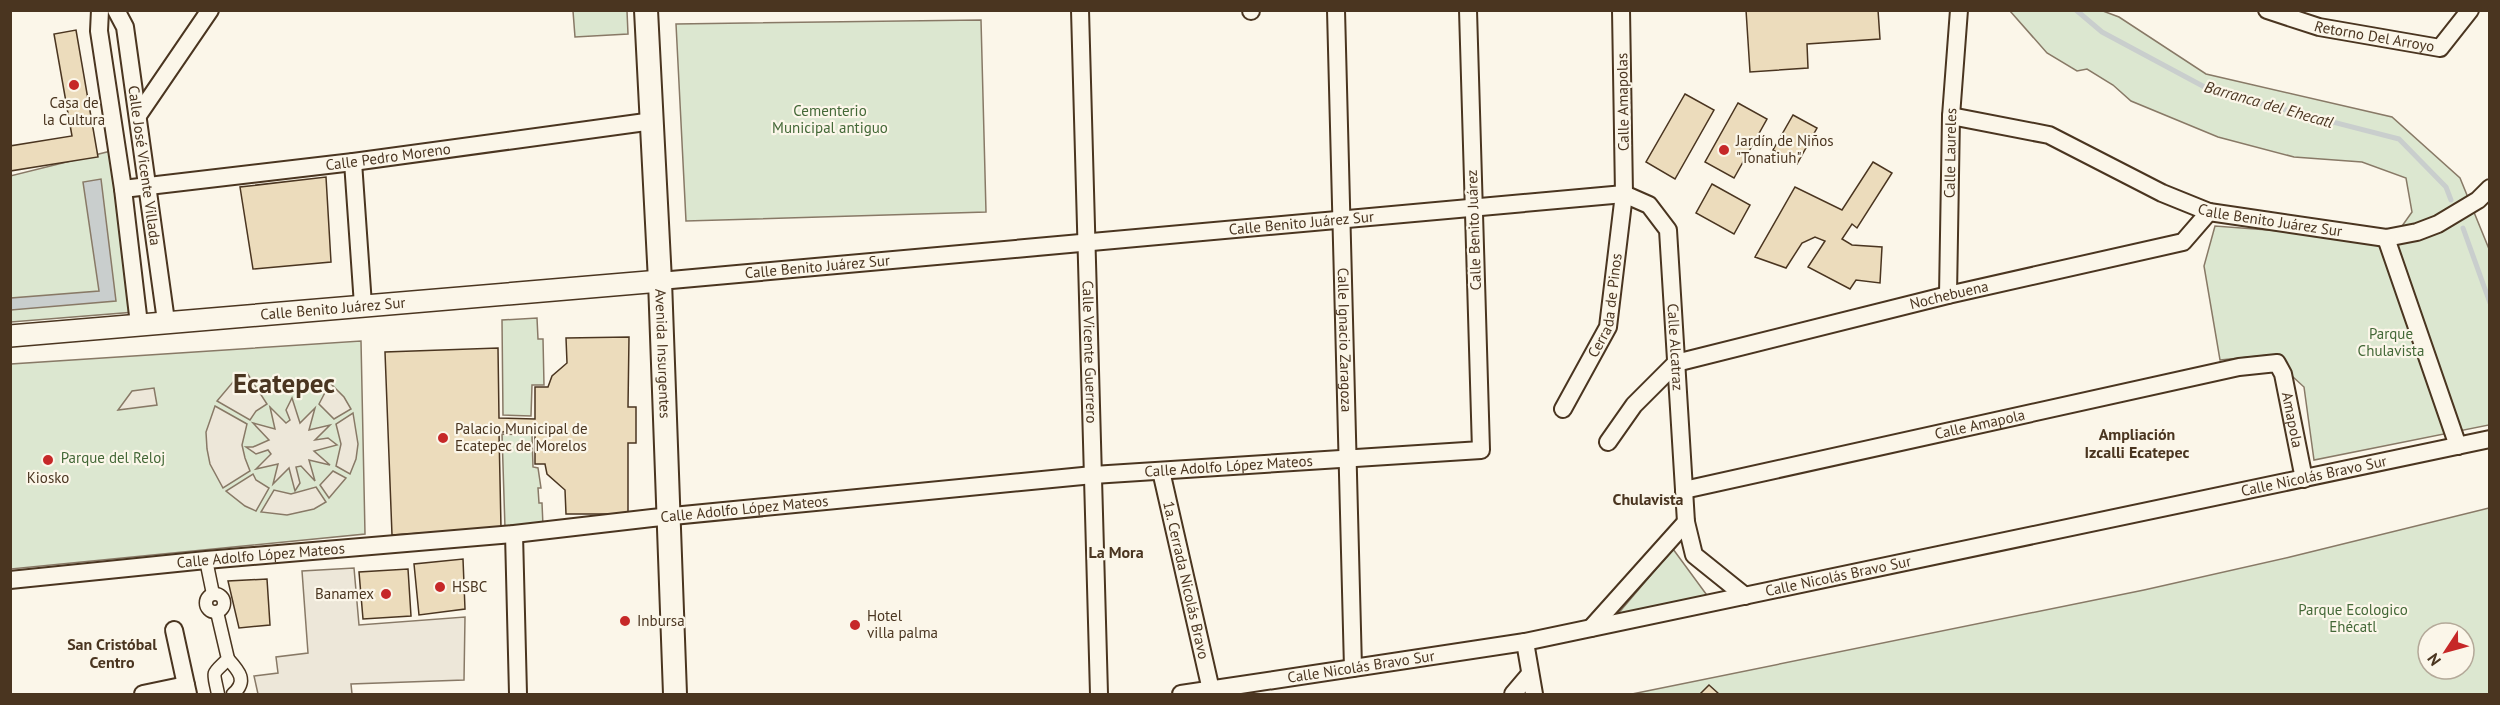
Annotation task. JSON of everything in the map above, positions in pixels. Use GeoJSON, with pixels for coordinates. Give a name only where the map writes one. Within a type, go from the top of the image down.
{"type":"FeatureCollection","features":[{"type":"Feature","properties":{"kind":"main road","name":"Avenida Insurgentes"},"geometry":{"type":"LineString","coordinates":[[646,10],[660,281],[675,694]]}},
{"type":"Feature","properties":{"kind":"street","name":"Calle José Vicente Villada"},"geometry":{"type":"LineString","coordinates":[[100,10],[99,31],[123,189],[139,324]]}},
{"type":"Feature","properties":{"kind":"street","name":"Calle José Vicente Villada"},"geometry":{"type":"LineString","coordinates":[[116,10],[125,27],[139,114],[166,321]]}},
{"type":"Feature","properties":{"kind":"street","name":"Calle Vicente Guerrero"},"geometry":{"type":"LineString","coordinates":[[1080,10],[1099,694]]}},
{"type":"Feature","properties":{"kind":"street","name":"Calle Ignacio Zaragoza"},"geometry":{"type":"LineString","coordinates":[[1336,10],[1353,668]]}},
{"type":"Feature","properties":{"kind":"street","name":"Calle Benito Juárez"},"geometry":{"type":"LineString","coordinates":[[1468,10],[1481,450]]}},
{"type":"Feature","properties":{"kind":"street","name":"Calle Amapolas"},"geometry":{"type":"LineString","coordinates":[[1621,10],[1624,194]]}},
{"type":"Feature","properties":{"kind":"street","name":"Calle Laureles"},"geometry":{"type":"LineString","coordinates":[[1948,295],[1951,117],[1959,10]]}},
{"type":"Feature","properties":{"kind":"street","name":"Retorno Del Arroyo"},"geometry":{"type":"LineString","coordinates":[[2267,10],[2319,27],[2440,48],[2468,11]]}},
{"type":"Feature","properties":{"kind":"street"},"geometry":{"type":"LineString","coordinates":[[139,114],[214,11]]}},
{"type":"Feature","properties":{"kind":"street","name":"Calle Benito Juárez Sur"},"geometry":{"type":"LineString","coordinates":[[1951,117],[2049,135],[2162,193],[2209,212],[2386,238],[2417,232],[2438,224],[2478,200],[2490,188]]}},
{"type":"Feature","properties":{"kind":"street","name":"Calle Pedro Moreno"},"geometry":{"type":"LineString","coordinates":[[123,189],[353,162],[653,121]]}},
{"type":"Feature","properties":{"kind":"street"},"geometry":{"type":"LineString","coordinates":[[353,162],[363,304]]}},
{"type":"Feature","properties":{"kind":"street","name":"Calle Benito Juárez Sur"},"geometry":{"type":"LineString","coordinates":[[10,336],[363,304],[660,281],[1624,194]]}},
{"type":"Feature","properties":{"kind":"street","name":"Calle Alcatraz"},"geometry":{"type":"LineString","coordinates":[[1624,194],[1649,206],[1668,230],[1686,522],[1694,555],[1745,596]]}},
{"type":"Feature","properties":{"kind":"street","name":"Cerrada de Pinos"},"geometry":{"type":"LineString","coordinates":[[1563,409],[1608,327],[1624,194]]}},
{"type":"Feature","properties":{"kind":"street","name":"Nochebuena"},"geometry":{"type":"LineString","coordinates":[[1676,363],[1948,295],[2183,242],[2209,212]]}},
{"type":"Feature","properties":{"kind":"street"},"geometry":{"type":"LineString","coordinates":[[2386,238],[2458,446]]}},
{"type":"Feature","properties":{"kind":"street"},"geometry":{"type":"LineString","coordinates":[[1608,442],[1634,405],[1676,363]]}},
{"type":"Feature","properties":{"kind":"street","name":"Amapola"},"geometry":{"type":"LineString","coordinates":[[2277,363],[2283,374],[2304,478]]}},
{"type":"Feature","properties":{"kind":"street","name":"Calle Amapola"},"geometry":{"type":"LineString","coordinates":[[1684,490],[2239,367],[2277,363]]}},
{"type":"Feature","properties":{"kind":"street","name":"Calle Nicolás Bravo Sur"},"geometry":{"type":"LineString","coordinates":[[1181,694],[1525,642],[2490,440]]}},
{"type":"Feature","properties":{"kind":"street","name":"Calle Adolfo López Mateos"},"geometry":{"type":"LineString","coordinates":[[10,579],[514,534],[1093,475],[1481,450]]}},
{"type":"Feature","properties":{"kind":"street","name":"1a. Cerrada Nicolás Bravo"},"geometry":{"type":"LineString","coordinates":[[1161,471],[1211,690]]}},
{"type":"Feature","properties":{"kind":"street"},"geometry":{"type":"LineString","coordinates":[[1591,628],[1686,522]]}},
{"type":"Feature","properties":{"kind":"street"},"geometry":{"type":"LineString","coordinates":[[514,534],[518,694]]}},
{"type":"Feature","properties":{"kind":"street"},"geometry":{"type":"LineString","coordinates":[[206,560],[213,594],[223,599],[224,606],[217,612],[228,659],[242,680],[242,685],[233,694]]}},
{"type":"Feature","properties":{"kind":"street"},"geometry":{"type":"LineString","coordinates":[[143,694],[187,690],[174,630]]}},
{"type":"Feature","properties":{"kind":"street"},"geometry":{"type":"LineString","coordinates":[[1525,642],[1534,694]]}},
{"type":"Feature","properties":{"kind":"street"},"geometry":{"type":"LineString","coordinates":[[218,694],[213,673],[217,666],[228,659]]}},
{"type":"Feature","properties":{"kind":"street"},"geometry":{"type":"LineString","coordinates":[[1514,694],[1530,674]]}},
{"type":"Feature","properties":{"kind":"green space"},"geometry":{"type":"Polygon","coordinates":[[[573,11],[627,11],[628,34],[575,37],[573,11]]]}},
{"type":"Feature","properties":{"kind":"green space","name":"Parque Chulavista"},"geometry":{"type":"Polygon","coordinates":[[[2010,11],[2103,11],[2119,17],[2206,74],[2392,117],[2460,178],[2489,249],[2489,425],[2314,460],[2304,387],[2269,355],[2220,360],[2204,266],[2215,226],[2307,233],[2390,243],[2412,212],[2406,178],[2362,162],[2294,157],[2218,137],[2131,101],[2113,85],[2087,69],[2077,71],[2047,53],[2010,11]]]}},
{"type":"Feature","properties":{"kind":"green space","name":"Cementerio Municipal antiguo"},"geometry":{"type":"Polygon","coordinates":[[[981,20],[986,212],[686,221],[676,24],[981,20]]]}},
{"type":"Feature","properties":{"kind":"green space"},"geometry":{"type":"Polygon","coordinates":[[[111,151],[135,312],[11,322],[10,176],[111,151]]]}},
{"type":"Feature","properties":{"kind":"green space"},"geometry":{"type":"Polygon","coordinates":[[[537,318],[538,339],[543,339],[544,385],[532,385],[531,416],[503,415],[502,320],[537,318]]]}},
{"type":"Feature","properties":{"kind":"green space","name":"Parque del Reloj"},"geometry":{"type":"Polygon","coordinates":[[[361,341],[365,534],[11,569],[11,364],[361,341]]]}},
{"type":"Feature","properties":{"kind":"green space"},"geometry":{"type":"Polygon","coordinates":[[[502,434],[532,435],[533,467],[538,468],[541,488],[538,488],[539,503],[542,503],[543,526],[505,528],[502,434]]]}},
{"type":"Feature","properties":{"kind":"green space","name":"Parque Ecologico Ehécatl"},"geometry":{"type":"Polygon","coordinates":[[[2489,508],[2489,694],[1632,694],[2144,590],[2489,508]]]}},
{"type":"Feature","properties":{"kind":"green space"},"geometry":{"type":"Polygon","coordinates":[[[1673,549],[1709,598],[1616,616],[1673,549]]]}},
{"type":"Feature","properties":{"kind":"shaded area"},"geometry":{"type":"Polygon","coordinates":[[[101,179],[116,301],[11,310],[11,298],[99,291],[83,182],[101,179]]]}},
{"type":"Feature","properties":{"kind":"shaded area"},"geometry":{"type":"Polygon","coordinates":[[[247,373],[267,404],[256,411],[250,420],[217,401],[233,382],[247,373]]]}},
{"type":"Feature","properties":{"kind":"shaded area"},"geometry":{"type":"Polygon","coordinates":[[[330,383],[344,397],[351,409],[334,419],[319,404],[330,383]]]}},
{"type":"Feature","properties":{"kind":"shaded area"},"geometry":{"type":"Polygon","coordinates":[[[154,388],[157,405],[118,410],[132,391],[154,388]]]}},
{"type":"Feature","properties":{"kind":"shaded area"},"geometry":{"type":"Polygon","coordinates":[[[292,398],[300,423],[315,408],[309,430],[330,425],[315,440],[328,438],[337,445],[314,451],[330,465],[309,460],[315,481],[301,466],[296,467],[300,483],[295,491],[289,468],[273,484],[278,464],[256,469],[271,454],[268,450],[256,454],[246,447],[253,447],[269,440],[253,423],[275,429],[270,407],[286,423],[290,420],[286,410],[292,398]]]}},
{"type":"Feature","properties":{"kind":"shaded area"},"geometry":{"type":"Polygon","coordinates":[[[215,406],[247,424],[242,445],[250,471],[223,488],[210,464],[207,449],[206,432],[215,406]]]}},
{"type":"Feature","properties":{"kind":"shaded area"},"geometry":{"type":"Polygon","coordinates":[[[353,413],[358,444],[356,459],[350,474],[336,466],[341,444],[336,424],[353,413]]]}},
{"type":"Feature","properties":{"kind":"shaded area"},"geometry":{"type":"Polygon","coordinates":[[[333,471],[346,478],[329,498],[320,485],[333,471]]]}},
{"type":"Feature","properties":{"kind":"shaded area"},"geometry":{"type":"Polygon","coordinates":[[[253,474],[256,480],[269,488],[256,511],[245,506],[226,491],[253,474]]]}},
{"type":"Feature","properties":{"kind":"shaded area"},"geometry":{"type":"Polygon","coordinates":[[[316,487],[326,502],[314,509],[287,515],[261,512],[274,490],[291,494],[316,487]]]}},
{"type":"Feature","properties":{"kind":"shaded area"},"geometry":{"type":"Polygon","coordinates":[[[354,568],[359,625],[465,617],[464,680],[351,684],[352,694],[258,694],[254,676],[278,673],[276,657],[308,653],[302,571],[354,568]]]}},
{"type":"Feature","properties":{"kind":"building"},"geometry":{"type":"Polygon","coordinates":[[[1746,10],[1878,10],[1880,39],[1807,44],[1808,68],[1750,72],[1746,10]]]}},
{"type":"Feature","properties":{"kind":"building","name":"Casa de la Cultura"},"geometry":{"type":"Polygon","coordinates":[[[76,30],[98,157],[10,171],[10,146],[72,136],[54,34],[76,30]]]}},
{"type":"Feature","properties":{"kind":"building"},"geometry":{"type":"Polygon","coordinates":[[[1685,94],[1714,110],[1675,179],[1646,162],[1685,94]]]}},
{"type":"Feature","properties":{"kind":"building"},"geometry":{"type":"Polygon","coordinates":[[[1738,103],[1767,119],[1734,178],[1705,162],[1738,103]]]}},
{"type":"Feature","properties":{"kind":"building"},"geometry":{"type":"Polygon","coordinates":[[[1793,115],[1817,128],[1797,164],[1773,150],[1793,115]]]}},
{"type":"Feature","properties":{"kind":"building"},"geometry":{"type":"Polygon","coordinates":[[[1873,162],[1892,173],[1857,228],[1852,224],[1842,239],[1852,245],[1882,247],[1880,283],[1856,280],[1850,289],[1808,267],[1825,241],[1815,237],[1802,243],[1786,268],[1755,257],[1795,187],[1842,210],[1873,162]]]}},
{"type":"Feature","properties":{"kind":"building"},"geometry":{"type":"Polygon","coordinates":[[[326,177],[331,262],[253,269],[240,187],[326,177]]]}},
{"type":"Feature","properties":{"kind":"building"},"geometry":{"type":"Polygon","coordinates":[[[1712,184],[1750,205],[1734,234],[1696,213],[1712,184]]]}},
{"type":"Feature","properties":{"kind":"building"},"geometry":{"type":"Polygon","coordinates":[[[629,337],[628,407],[636,407],[636,443],[628,443],[628,514],[566,514],[565,490],[547,474],[545,464],[535,464],[535,431],[499,432],[501,528],[392,535],[385,352],[498,348],[499,418],[535,419],[535,387],[548,387],[552,376],[567,363],[566,338],[629,337]]]}},
{"type":"Feature","properties":{"kind":"building","name":"HSBC"},"geometry":{"type":"Polygon","coordinates":[[[463,559],[465,609],[419,615],[414,564],[463,559]]]}},
{"type":"Feature","properties":{"kind":"building","name":"Banamex"},"geometry":{"type":"Polygon","coordinates":[[[408,569],[411,616],[363,619],[359,572],[408,569]]]}},
{"type":"Feature","properties":{"kind":"building"},"geometry":{"type":"Polygon","coordinates":[[[267,579],[270,625],[239,628],[228,581],[267,579]]]}},
{"type":"Feature","properties":{"kind":"building"},"geometry":{"type":"Polygon","coordinates":[[[1709,685],[1719,694],[1700,694],[1709,685]]]}},
{"type":"Feature","properties":{"kind":"waterway","name":"Barranca del Ehecatl"},"geometry":{"type":"LineString","coordinates":[[2076,10],[2102,32],[2212,91],[2399,139],[2446,187],[2451,200]]}},
{"type":"Feature","properties":{"kind":"waterway","name":"Barranca del Ehecatl"},"geometry":{"type":"LineString","coordinates":[[2463,228],[2490,303]]}},
{"type":"Feature","properties":{"kind":"place","name":"Casa de la Cultura"},"geometry":{"type":"Point","coordinates":[74,85]}},
{"type":"Feature","properties":{"kind":"place","name":"Jardín de Niños \"Tonatiuh\""},"geometry":{"type":"Point","coordinates":[1724,150]}},
{"type":"Feature","properties":{"kind":"place","name":"Palacio Municipal de Ecatepec de Morelos"},"geometry":{"type":"Point","coordinates":[443,438]}},
{"type":"Feature","properties":{"kind":"place","name":"Kiosko"},"geometry":{"type":"Point","coordinates":[48,460]}},
{"type":"Feature","properties":{"kind":"place","name":"HSBC"},"geometry":{"type":"Point","coordinates":[440,587]}},
{"type":"Feature","properties":{"kind":"place","name":"Banamex"},"geometry":{"type":"Point","coordinates":[386,594]}},
{"type":"Feature","properties":{"kind":"place","name":"Inbursa"},"geometry":{"type":"Point","coordinates":[625,621]}},
{"type":"Feature","properties":{"kind":"place","name":"Hotel villa palma"},"geometry":{"type":"Point","coordinates":[855,625]}},
{"type":"Feature","properties":{"kind":"district","name":"Ecatepec"},"geometry":{"type":"Point","coordinates":[284,384]}},
{"type":"Feature","properties":{"kind":"district","name":"Ampliación Izcalli Ecatepec"},"geometry":{"type":"Point","coordinates":[2137,443]}},
{"type":"Feature","properties":{"kind":"district","name":"Chulavista"},"geometry":{"type":"Point","coordinates":[1648,499]}},
{"type":"Feature","properties":{"kind":"district","name":"La Mora"},"geometry":{"type":"Point","coordinates":[1116,552]}},
{"type":"Feature","properties":{"kind":"district","name":"San Cristóbal Centro"},"geometry":{"type":"Point","coordinates":[112,653]}}]}
